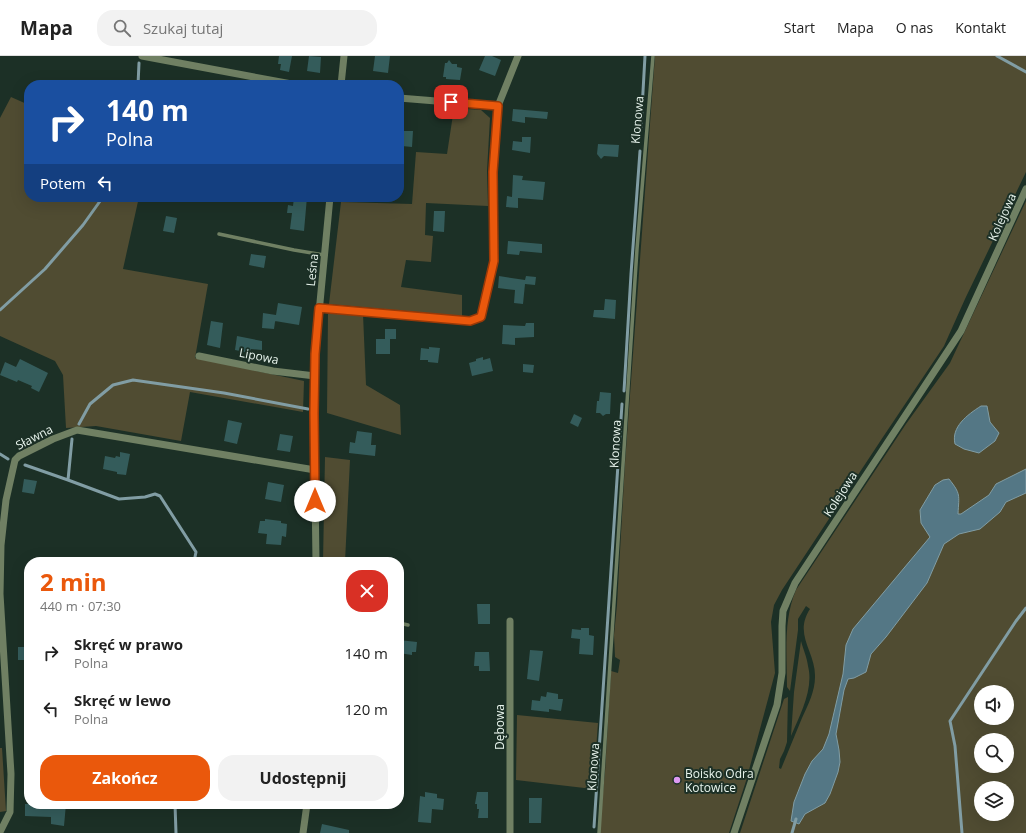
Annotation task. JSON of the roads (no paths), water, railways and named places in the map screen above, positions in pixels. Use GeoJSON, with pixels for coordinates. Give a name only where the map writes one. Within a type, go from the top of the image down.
{"type":"FeatureCollection","features":[{"type":"Feature","properties":{"kind":"street"},"geometry":{"type":"LineString","coordinates":[[142,56],[270,80]]}},
{"type":"Feature","properties":{"kind":"street"},"geometry":{"type":"LineString","coordinates":[[342,80],[344,56]]}},
{"type":"Feature","properties":{"kind":"street"},"geometry":{"type":"LineString","coordinates":[[319,308],[470,321],[481,317],[494,261],[493,172],[498,106],[518,56]]}},
{"type":"Feature","properties":{"kind":"street"},"geometry":{"type":"LineString","coordinates":[[404,98],[498,106]]}},
{"type":"Feature","properties":{"kind":"street","name":"Kolejowa"},"geometry":{"type":"LineString","coordinates":[[734,833],[777,705],[782,673],[783,611],[795,582],[881,450],[948,353],[961,331],[1026,189]]}},
{"type":"Feature","properties":{"kind":"street","name":"Leśna"},"geometry":{"type":"LineString","coordinates":[[316,557],[314,413],[315,354],[329,202]]}},
{"type":"Feature","properties":{"kind":"street","name":"Lipowa"},"geometry":{"type":"LineString","coordinates":[[199,356],[273,371],[315,376]]}},
{"type":"Feature","properties":{"kind":"street","name":"Sławna"},"geometry":{"type":"LineString","coordinates":[[0,832],[10,812],[11,774],[0,594],[1,545],[6,500],[15,460],[19,456],[53,439],[77,430],[315,470]]}},
{"type":"Feature","properties":{"kind":"street","name":"Dębowa"},"geometry":{"type":"LineString","coordinates":[[510,621],[510,833]]}},
{"type":"Feature","properties":{"kind":"street"},"geometry":{"type":"LineString","coordinates":[[303,833],[306,809]]}},
{"type":"Feature","properties":{"kind":"lane","name":"Klonowa"},"geometry":{"type":"LineString","coordinates":[[599,833],[636,257],[653,56]]}},
{"type":"Feature","properties":{"kind":"lane"},"geometry":{"type":"LineString","coordinates":[[219,234],[324,255]]}},
{"type":"Feature","properties":{"kind":"lane"},"geometry":{"type":"LineString","coordinates":[[404,624],[408,625]]}},
{"type":"Feature","properties":{"kind":"water"},"geometry":{"type":"Polygon","coordinates":[[[981,406],[987,406],[990,422],[999,433],[995,441],[979,453],[964,449],[955,444],[954,438],[955,432],[961,422],[970,413],[981,406]]]}},
{"type":"Feature","properties":{"kind":"water"},"geometry":{"type":"Polygon","coordinates":[[[1026,469],[1026,493],[1006,502],[1000,512],[980,529],[959,534],[944,544],[927,583],[886,637],[871,654],[866,672],[854,678],[848,679],[844,690],[836,734],[840,762],[830,794],[825,803],[805,814],[799,824],[791,821],[794,802],[805,774],[812,761],[823,749],[829,734],[843,674],[846,645],[853,629],[930,537],[921,523],[920,510],[935,485],[943,480],[949,479],[956,488],[959,499],[958,514],[961,514],[989,495],[996,484],[1026,469]]]}},
{"type":"Feature","properties":{"kind":"waterway"},"geometry":{"type":"LineString","coordinates":[[641,127],[645,56]]}},
{"type":"Feature","properties":{"kind":"waterway"},"geometry":{"type":"LineString","coordinates":[[997,56],[1026,72]]}},
{"type":"Feature","properties":{"kind":"waterway"},"geometry":{"type":"LineString","coordinates":[[138,80],[139,63]]}},
{"type":"Feature","properties":{"kind":"waterway"},"geometry":{"type":"LineString","coordinates":[[624,391],[640,151]]}},
{"type":"Feature","properties":{"kind":"waterway"},"geometry":{"type":"LineString","coordinates":[[0,310],[45,269],[83,225],[99,202]]}},
{"type":"Feature","properties":{"kind":"waterway"},"geometry":{"type":"LineString","coordinates":[[79,424],[90,404],[113,385],[133,380],[224,393],[308,409]]}},
{"type":"Feature","properties":{"kind":"waterway"},"geometry":{"type":"LineString","coordinates":[[594,827],[622,404]]}},
{"type":"Feature","properties":{"kind":"waterway"},"geometry":{"type":"LineString","coordinates":[[72,439],[68,480],[119,499],[145,497],[155,494],[160,496],[196,552],[195,557]]}},
{"type":"Feature","properties":{"kind":"waterway"},"geometry":{"type":"LineString","coordinates":[[0,454],[8,459]]}},
{"type":"Feature","properties":{"kind":"waterway"},"geometry":{"type":"LineString","coordinates":[[25,465],[68,480]]}},
{"type":"Feature","properties":{"kind":"waterway"},"geometry":{"type":"LineString","coordinates":[[962,833],[955,746],[950,721],[1026,608]]}},
{"type":"Feature","properties":{"kind":"waterway"},"geometry":{"type":"LineString","coordinates":[[175,809],[176,833]]}},
{"type":"Feature","properties":{"kind":"waterway"},"geometry":{"type":"LineString","coordinates":[[792,833],[796,819]]}},
{"type":"Feature","properties":{"kind":"place","name":"Boisko Odra Kotowice"},"geometry":{"type":"Point","coordinates":[677,780]}}]}
